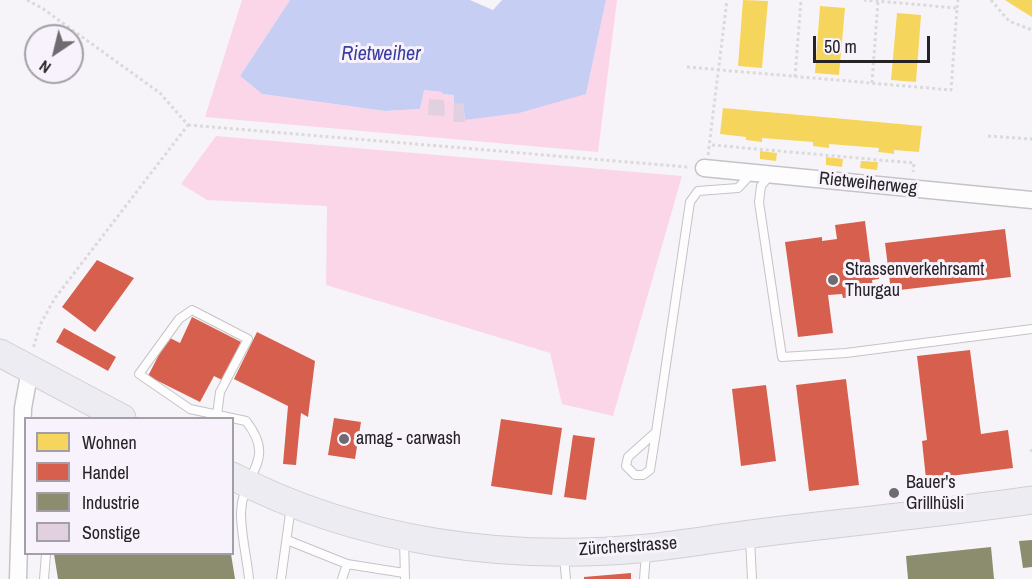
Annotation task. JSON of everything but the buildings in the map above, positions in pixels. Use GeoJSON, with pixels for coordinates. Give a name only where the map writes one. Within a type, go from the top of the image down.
{"type":"FeatureCollection","features":[{"type":"Feature","properties":{"kind":"main road"},"geometry":{"type":"LineString","coordinates":[[0,353],[120,417]]}},
{"type":"Feature","properties":{"kind":"main road","name":"Zürcherstrasse"},"geometry":{"type":"LineString","coordinates":[[240,480],[292,502],[365,528],[488,549],[564,552],[647,548],[1032,500]]}},
{"type":"Feature","properties":{"kind":"street","name":"Rietweiherweg"},"geometry":{"type":"LineString","coordinates":[[705,168],[1032,200]]}},
{"type":"Feature","properties":{"kind":"street"},"geometry":{"type":"LineString","coordinates":[[18,579],[23,408],[30,370]]}},
{"type":"Feature","properties":{"kind":"lane"},"geometry":{"type":"LineString","coordinates":[[656,432],[628,457],[626,466],[635,475],[643,475],[650,470],[656,432],[690,202],[698,191],[738,188],[753,173]]}},
{"type":"Feature","properties":{"kind":"lane"},"geometry":{"type":"LineString","coordinates":[[770,175],[761,186],[759,202],[782,357],[846,353],[1032,329]]}},
{"type":"Feature","properties":{"kind":"lane"},"geometry":{"type":"LineString","coordinates":[[217,416],[220,392],[248,339],[192,310],[179,319],[139,374],[190,409],[217,416],[223,417]]}},
{"type":"Feature","properties":{"kind":"lane"},"geometry":{"type":"LineString","coordinates":[[234,419],[246,421],[257,436],[261,447],[240,480],[237,512],[249,579]]}},
{"type":"Feature","properties":{"kind":"lane"},"geometry":{"type":"LineString","coordinates":[[281,579],[292,502]]}},
{"type":"Feature","properties":{"kind":"lane"},"geometry":{"type":"LineString","coordinates":[[750,534],[752,579]]}},
{"type":"Feature","properties":{"kind":"lane"},"geometry":{"type":"LineString","coordinates":[[287,540],[347,564],[404,576],[404,536]]}},
{"type":"Feature","properties":{"kind":"lane"},"geometry":{"type":"LineString","coordinates":[[644,579],[647,548]]}},
{"type":"Feature","properties":{"kind":"lane"},"geometry":{"type":"LineString","coordinates":[[564,552],[566,579]]}},
{"type":"Feature","properties":{"kind":"lane"},"geometry":{"type":"LineString","coordinates":[[44,579],[46,555]]}},
{"type":"Feature","properties":{"kind":"lane"},"geometry":{"type":"LineString","coordinates":[[342,579],[347,564]]}},
{"type":"Feature","properties":{"kind":"path"},"geometry":{"type":"LineString","coordinates":[[27,0],[42,8],[160,93],[188,125],[705,168],[711,145],[727,0]]}},
{"type":"Feature","properties":{"kind":"path"},"geometry":{"type":"LineString","coordinates":[[795,77],[801,0]]}},
{"type":"Feature","properties":{"kind":"path"},"geometry":{"type":"LineString","coordinates":[[864,0],[957,8]]}},
{"type":"Feature","properties":{"kind":"path"},"geometry":{"type":"LineString","coordinates":[[687,67],[951,90],[958,0]]}},
{"type":"Feature","properties":{"kind":"path"},"geometry":{"type":"LineString","coordinates":[[991,0],[1009,21],[1032,30]]}},
{"type":"Feature","properties":{"kind":"path"},"geometry":{"type":"LineString","coordinates":[[872,84],[878,1]]}},
{"type":"Feature","properties":{"kind":"path"},"geometry":{"type":"LineString","coordinates":[[30,370],[40,325],[55,298],[188,125]]}},
{"type":"Feature","properties":{"kind":"path"},"geometry":{"type":"LineString","coordinates":[[988,136],[1032,139]]}},
{"type":"Feature","properties":{"kind":"path"},"geometry":{"type":"LineString","coordinates":[[711,145],[914,163],[912,180]]}},
{"type":"Feature","properties":{"kind":"shaded area","name":"Rietweiher"},"geometry":{"type":"Polygon","coordinates":[[[242,0],[290,0],[240,76],[262,94],[385,111],[420,109],[423,90],[442,92],[454,95],[463,103],[465,120],[586,94],[606,0],[617,0],[598,152],[205,117],[242,0]]]}},
{"type":"Feature","properties":{"kind":"shaded area"},"geometry":{"type":"Polygon","coordinates":[[[216,136],[682,176],[613,416],[562,404],[550,353],[326,285],[327,206],[207,200],[181,184],[216,136]]]}},
{"type":"Feature","properties":{"kind":"water","name":"Rietweiher"},"geometry":{"type":"Polygon","coordinates":[[[290,0],[470,0],[493,10],[502,0],[606,0],[586,94],[519,113],[465,120],[463,104],[454,103],[454,95],[442,92],[424,90],[420,109],[385,111],[262,94],[240,76],[290,0]]]}},
{"type":"Feature","properties":{"kind":"place","name":"Strassenverkehrsamt Thurgau"},"geometry":{"type":"Point","coordinates":[833,280]}},
{"type":"Feature","properties":{"kind":"place","name":"amag - carwash"},"geometry":{"type":"Point","coordinates":[344,439]}},
{"type":"Feature","properties":{"kind":"place","name":"Bauer's Grillhüsli"},"geometry":{"type":"Point","coordinates":[894,493]}}]}
